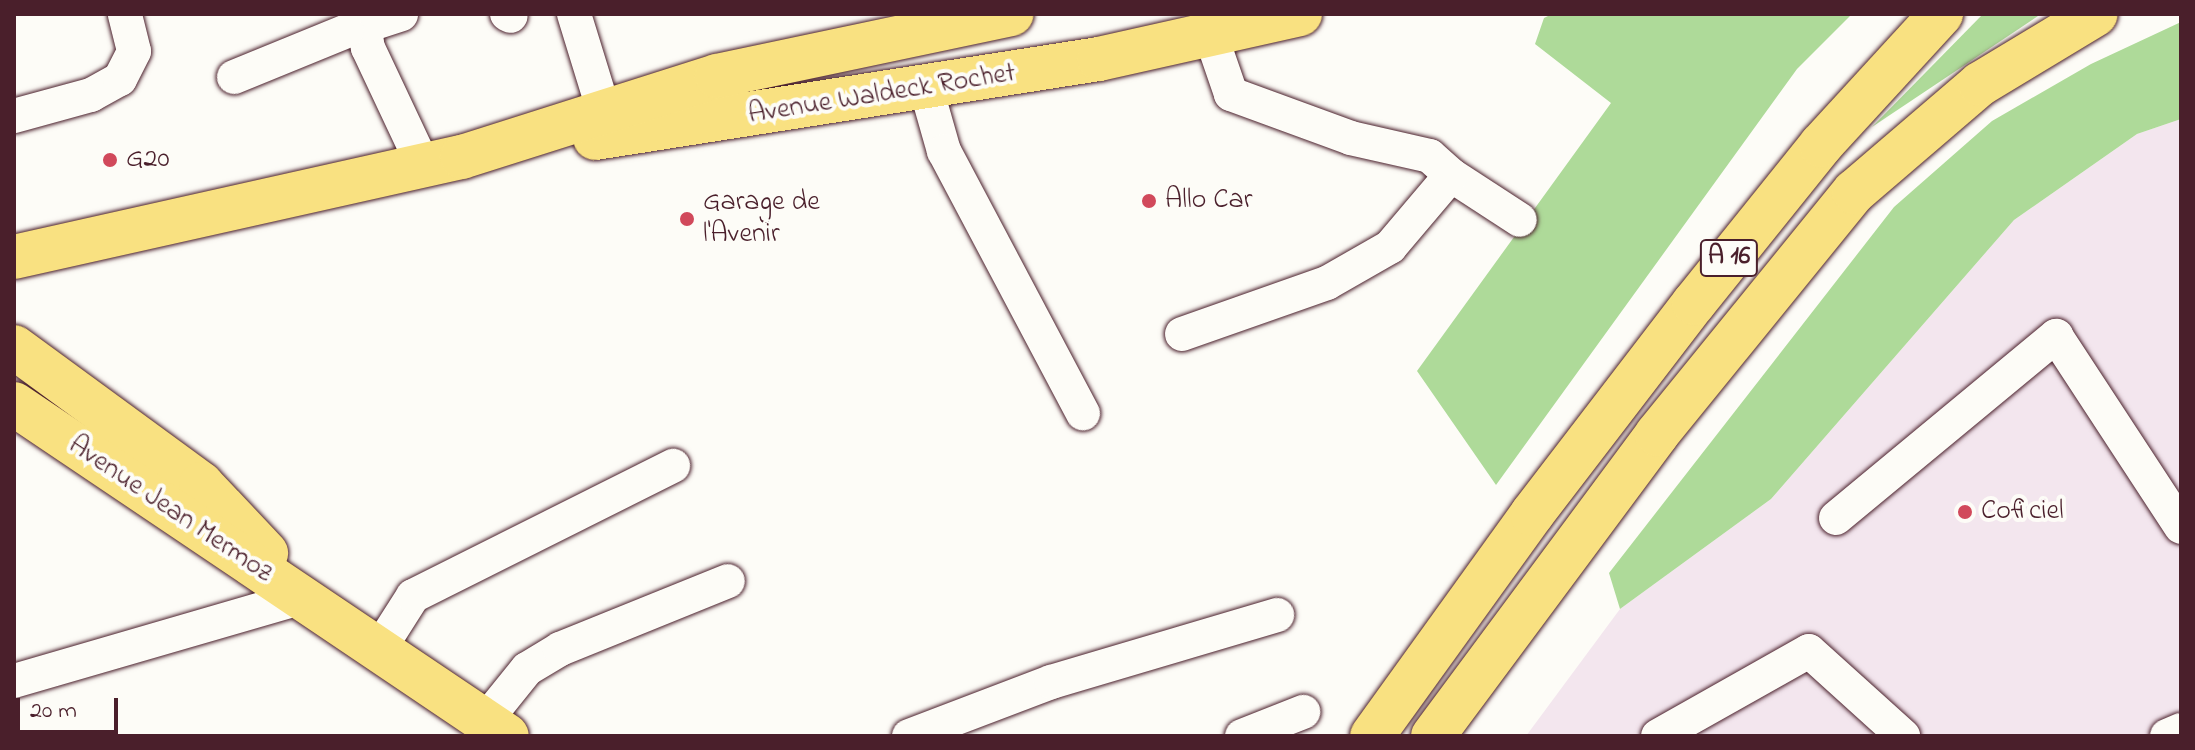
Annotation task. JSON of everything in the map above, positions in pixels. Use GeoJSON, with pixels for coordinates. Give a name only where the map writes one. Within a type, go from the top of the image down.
{"type":"FeatureCollection","features":[{"type":"Feature","properties":{"kind":"main road","name":"Avenue Waldeck Rochet"},"geometry":{"type":"LineString","coordinates":[[14,257],[442,161],[605,115],[717,76],[1012,14]]}},
{"type":"Feature","properties":{"kind":"main road","name":"A 16"},"geometry":{"type":"LineString","coordinates":[[1372,736],[1532,514],[1821,145],[1941,14]]}},
{"type":"Feature","properties":{"kind":"main road","name":"A 16"},"geometry":{"type":"LineString","coordinates":[[1433,736],[1726,345],[1854,192],[1980,84],[2096,14]]}},
{"type":"Feature","properties":{"kind":"main road","name":"Avenue Waldeck Rochet"},"geometry":{"type":"LineString","coordinates":[[442,161],[1099,59],[1280,16]]}},
{"type":"Feature","properties":{"kind":"main road","name":"Avenue Waldeck Rochet"},"geometry":{"type":"LineString","coordinates":[[14,233],[201,214]]}},
{"type":"Feature","properties":{"kind":"main road","name":"Avenue Jean Mermoz"},"geometry":{"type":"LineString","coordinates":[[14,347],[201,484],[312,606]]}},
{"type":"Feature","properties":{"kind":"main road","name":"Avenue Jean Mermoz"},"geometry":{"type":"LineString","coordinates":[[14,404],[496,729]]}},
{"type":"Feature","properties":{"kind":"street"},"geometry":{"type":"LineString","coordinates":[[14,116],[91,95],[120,79],[134,51],[125,14]]}},
{"type":"Feature","properties":{"kind":"street"},"geometry":{"type":"LineString","coordinates":[[234,77],[354,27],[401,14]]}},
{"type":"Feature","properties":{"kind":"street"},"geometry":{"type":"LineString","coordinates":[[574,14],[605,115]]}},
{"type":"Feature","properties":{"kind":"street"},"geometry":{"type":"LineString","coordinates":[[354,27],[442,161]]}},
{"type":"Feature","properties":{"kind":"street"},"geometry":{"type":"LineString","coordinates":[[1210,33],[1231,94],[1351,138],[1430,156],[1451,175],[1520,220]]}},
{"type":"Feature","properties":{"kind":"street"},"geometry":{"type":"LineString","coordinates":[[926,88],[944,151],[1083,414]]}},
{"type":"Feature","properties":{"kind":"street"},"geometry":{"type":"LineString","coordinates":[[1182,334],[1327,283],[1390,247],[1451,175]]}},
{"type":"Feature","properties":{"kind":"street"},"geometry":{"type":"LineString","coordinates":[[1836,518],[2056,336],[2181,527]]}},
{"type":"Feature","properties":{"kind":"street"},"geometry":{"type":"LineString","coordinates":[[378,651],[413,596],[673,466]]}},
{"type":"Feature","properties":{"kind":"street"},"geometry":{"type":"LineString","coordinates":[[496,729],[527,669],[560,649],[728,581]]}},
{"type":"Feature","properties":{"kind":"street"},"geometry":{"type":"LineString","coordinates":[[14,681],[312,606]]}},
{"type":"Feature","properties":{"kind":"street"},"geometry":{"type":"LineString","coordinates":[[909,736],[1051,682],[1277,615]]}},
{"type":"Feature","properties":{"kind":"street"},"geometry":{"type":"LineString","coordinates":[[1658,736],[1809,651],[1903,736]]}},
{"type":"Feature","properties":{"kind":"street"},"geometry":{"type":"LineString","coordinates":[[1242,736],[1303,712]]}},
{"type":"Feature","properties":{"kind":"street"},"geometry":{"type":"LineString","coordinates":[[2167,736],[2181,730]]}},
{"type":"Feature","properties":{"kind":"shaded area"},"geometry":{"type":"Polygon","coordinates":[[[2181,119],[2181,736],[1526,736],[1620,609],[1771,499],[2014,220],[2137,134],[2181,119]]]}},
{"type":"Feature","properties":{"kind":"green space"},"geometry":{"type":"Polygon","coordinates":[[[1552,14],[1852,14],[1797,69],[1496,485],[1417,371],[1611,103],[1535,44],[1544,18],[1552,14]]]}},
{"type":"Feature","properties":{"kind":"green space"},"geometry":{"type":"Polygon","coordinates":[[[1983,14],[2041,14],[1872,127],[1983,14]]]}},
{"type":"Feature","properties":{"kind":"green space"},"geometry":{"type":"Polygon","coordinates":[[[2181,22],[2181,119],[2137,134],[2014,220],[1771,499],[1620,609],[1609,573],[1894,207],[1992,121],[2091,64],[2181,22]]]}},
{"type":"Feature","properties":{"kind":"place","name":"G20"},"geometry":{"type":"Point","coordinates":[110,160]}},
{"type":"Feature","properties":{"kind":"place","name":"Allo Car"},"geometry":{"type":"Point","coordinates":[1149,201]}},
{"type":"Feature","properties":{"kind":"place","name":"Garage de l'Avenir"},"geometry":{"type":"Point","coordinates":[687,219]}},
{"type":"Feature","properties":{"kind":"place","name":"Coficiel"},"geometry":{"type":"Point","coordinates":[1965,512]}}]}
